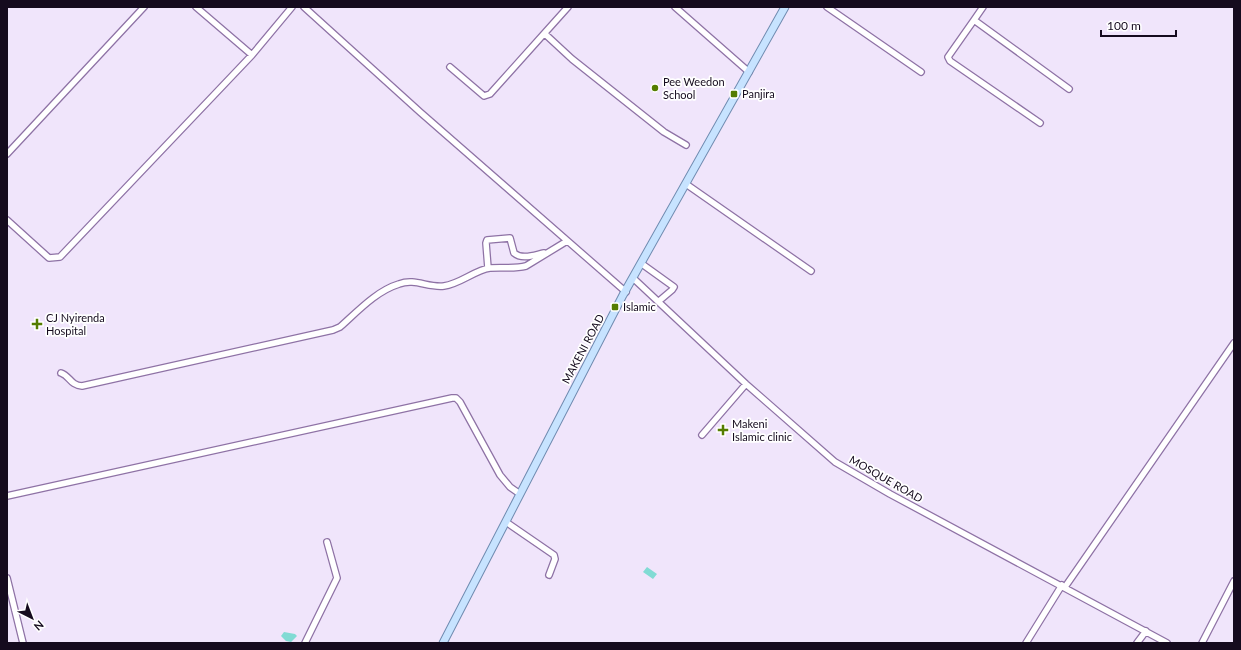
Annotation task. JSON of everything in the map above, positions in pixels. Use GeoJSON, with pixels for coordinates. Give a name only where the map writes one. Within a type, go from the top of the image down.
{"type":"FeatureCollection","features":[{"type":"Feature","properties":{"kind":"main road","name":"MAKENI ROAD"},"geometry":{"type":"LineString","coordinates":[[443,643],[633,278],[785,7]]}},
{"type":"Feature","properties":{"kind":"street"},"geometry":{"type":"LineString","coordinates":[[7,154],[144,7]]}},
{"type":"Feature","properties":{"kind":"street"},"geometry":{"type":"LineString","coordinates":[[196,7],[252,55]]}},
{"type":"Feature","properties":{"kind":"street"},"geometry":{"type":"LineString","coordinates":[[7,220],[48,258],[60,257],[252,55],[292,7]]}},
{"type":"Feature","properties":{"kind":"street"},"geometry":{"type":"LineString","coordinates":[[304,7],[626,292]]}},
{"type":"Feature","properties":{"kind":"street"},"geometry":{"type":"LineString","coordinates":[[450,67],[476,90],[486,95],[568,7]]}},
{"type":"Feature","properties":{"kind":"street"},"geometry":{"type":"LineString","coordinates":[[675,7],[749,72]]}},
{"type":"Feature","properties":{"kind":"street"},"geometry":{"type":"LineString","coordinates":[[827,7],[921,72]]}},
{"type":"Feature","properties":{"kind":"street"},"geometry":{"type":"LineString","coordinates":[[983,7],[948,57],[950,61],[1040,123]]}},
{"type":"Feature","properties":{"kind":"street"},"geometry":{"type":"LineString","coordinates":[[974,20],[1069,89]]}},
{"type":"Feature","properties":{"kind":"street"},"geometry":{"type":"LineString","coordinates":[[544,34],[572,59],[664,132],[686,145]]}},
{"type":"Feature","properties":{"kind":"street"},"geometry":{"type":"LineString","coordinates":[[686,184],[810,271]]}},
{"type":"Feature","properties":{"kind":"street"},"geometry":{"type":"LineString","coordinates":[[488,268],[487,240],[510,238],[514,253],[523,257],[548,253]]}},
{"type":"Feature","properties":{"kind":"street"},"geometry":{"type":"LineString","coordinates":[[61,373],[65,374],[72,384],[82,386],[333,330],[340,327],[379,294],[398,284],[412,281],[432,286],[445,286],[488,268],[520,268],[526,266],[567,241]]}},
{"type":"Feature","properties":{"kind":"street"},"geometry":{"type":"LineString","coordinates":[[642,264],[674,286],[672,290],[660,301]]}},
{"type":"Feature","properties":{"kind":"street","name":"MOSQUE ROAD"},"geometry":{"type":"LineString","coordinates":[[633,278],[660,301],[746,384],[835,462],[890,494],[1167,643]]}},
{"type":"Feature","properties":{"kind":"street"},"geometry":{"type":"LineString","coordinates":[[1026,643],[1063,586],[1234,343]]}},
{"type":"Feature","properties":{"kind":"street"},"geometry":{"type":"LineString","coordinates":[[702,435],[746,384]]}},
{"type":"Feature","properties":{"kind":"street"},"geometry":{"type":"LineString","coordinates":[[7,496],[452,398],[456,398],[460,402],[504,480],[510,487],[520,494]]}},
{"type":"Feature","properties":{"kind":"street"},"geometry":{"type":"LineString","coordinates":[[506,522],[554,555],[555,559],[549,575]]}},
{"type":"Feature","properties":{"kind":"street"},"geometry":{"type":"LineString","coordinates":[[305,643],[338,578],[327,542]]}},
{"type":"Feature","properties":{"kind":"street"},"geometry":{"type":"LineString","coordinates":[[7,578],[23,643]]}},
{"type":"Feature","properties":{"kind":"street"},"geometry":{"type":"LineString","coordinates":[[1202,643],[1234,581]]}},
{"type":"Feature","properties":{"kind":"street"},"geometry":{"type":"LineString","coordinates":[[1137,643],[1146,631]]}},
{"type":"Feature","properties":{"kind":"shaded area"},"geometry":{"type":"Polygon","coordinates":[[[647,567],[657,574],[653,579],[643,572],[647,567]]]}},
{"type":"Feature","properties":{"kind":"shaded area"},"geometry":{"type":"Polygon","coordinates":[[[284,632],[295,634],[297,636],[291,642],[286,641],[281,636],[284,632]]]}},
{"type":"Feature","properties":{"kind":"place","name":"Pee Weedon School"},"geometry":{"type":"Point","coordinates":[655,88]}},
{"type":"Feature","properties":{"kind":"place","name":"Panjira"},"geometry":{"type":"Point","coordinates":[734,94]}},
{"type":"Feature","properties":{"kind":"place","name":"Islamic"},"geometry":{"type":"Point","coordinates":[615,307]}},
{"type":"Feature","properties":{"kind":"place","name":"CJ Nyirenda Hospital"},"geometry":{"type":"Point","coordinates":[37,324]}},
{"type":"Feature","properties":{"kind":"place","name":"Makeni Islamic clinic"},"geometry":{"type":"Point","coordinates":[723,430]}}]}
